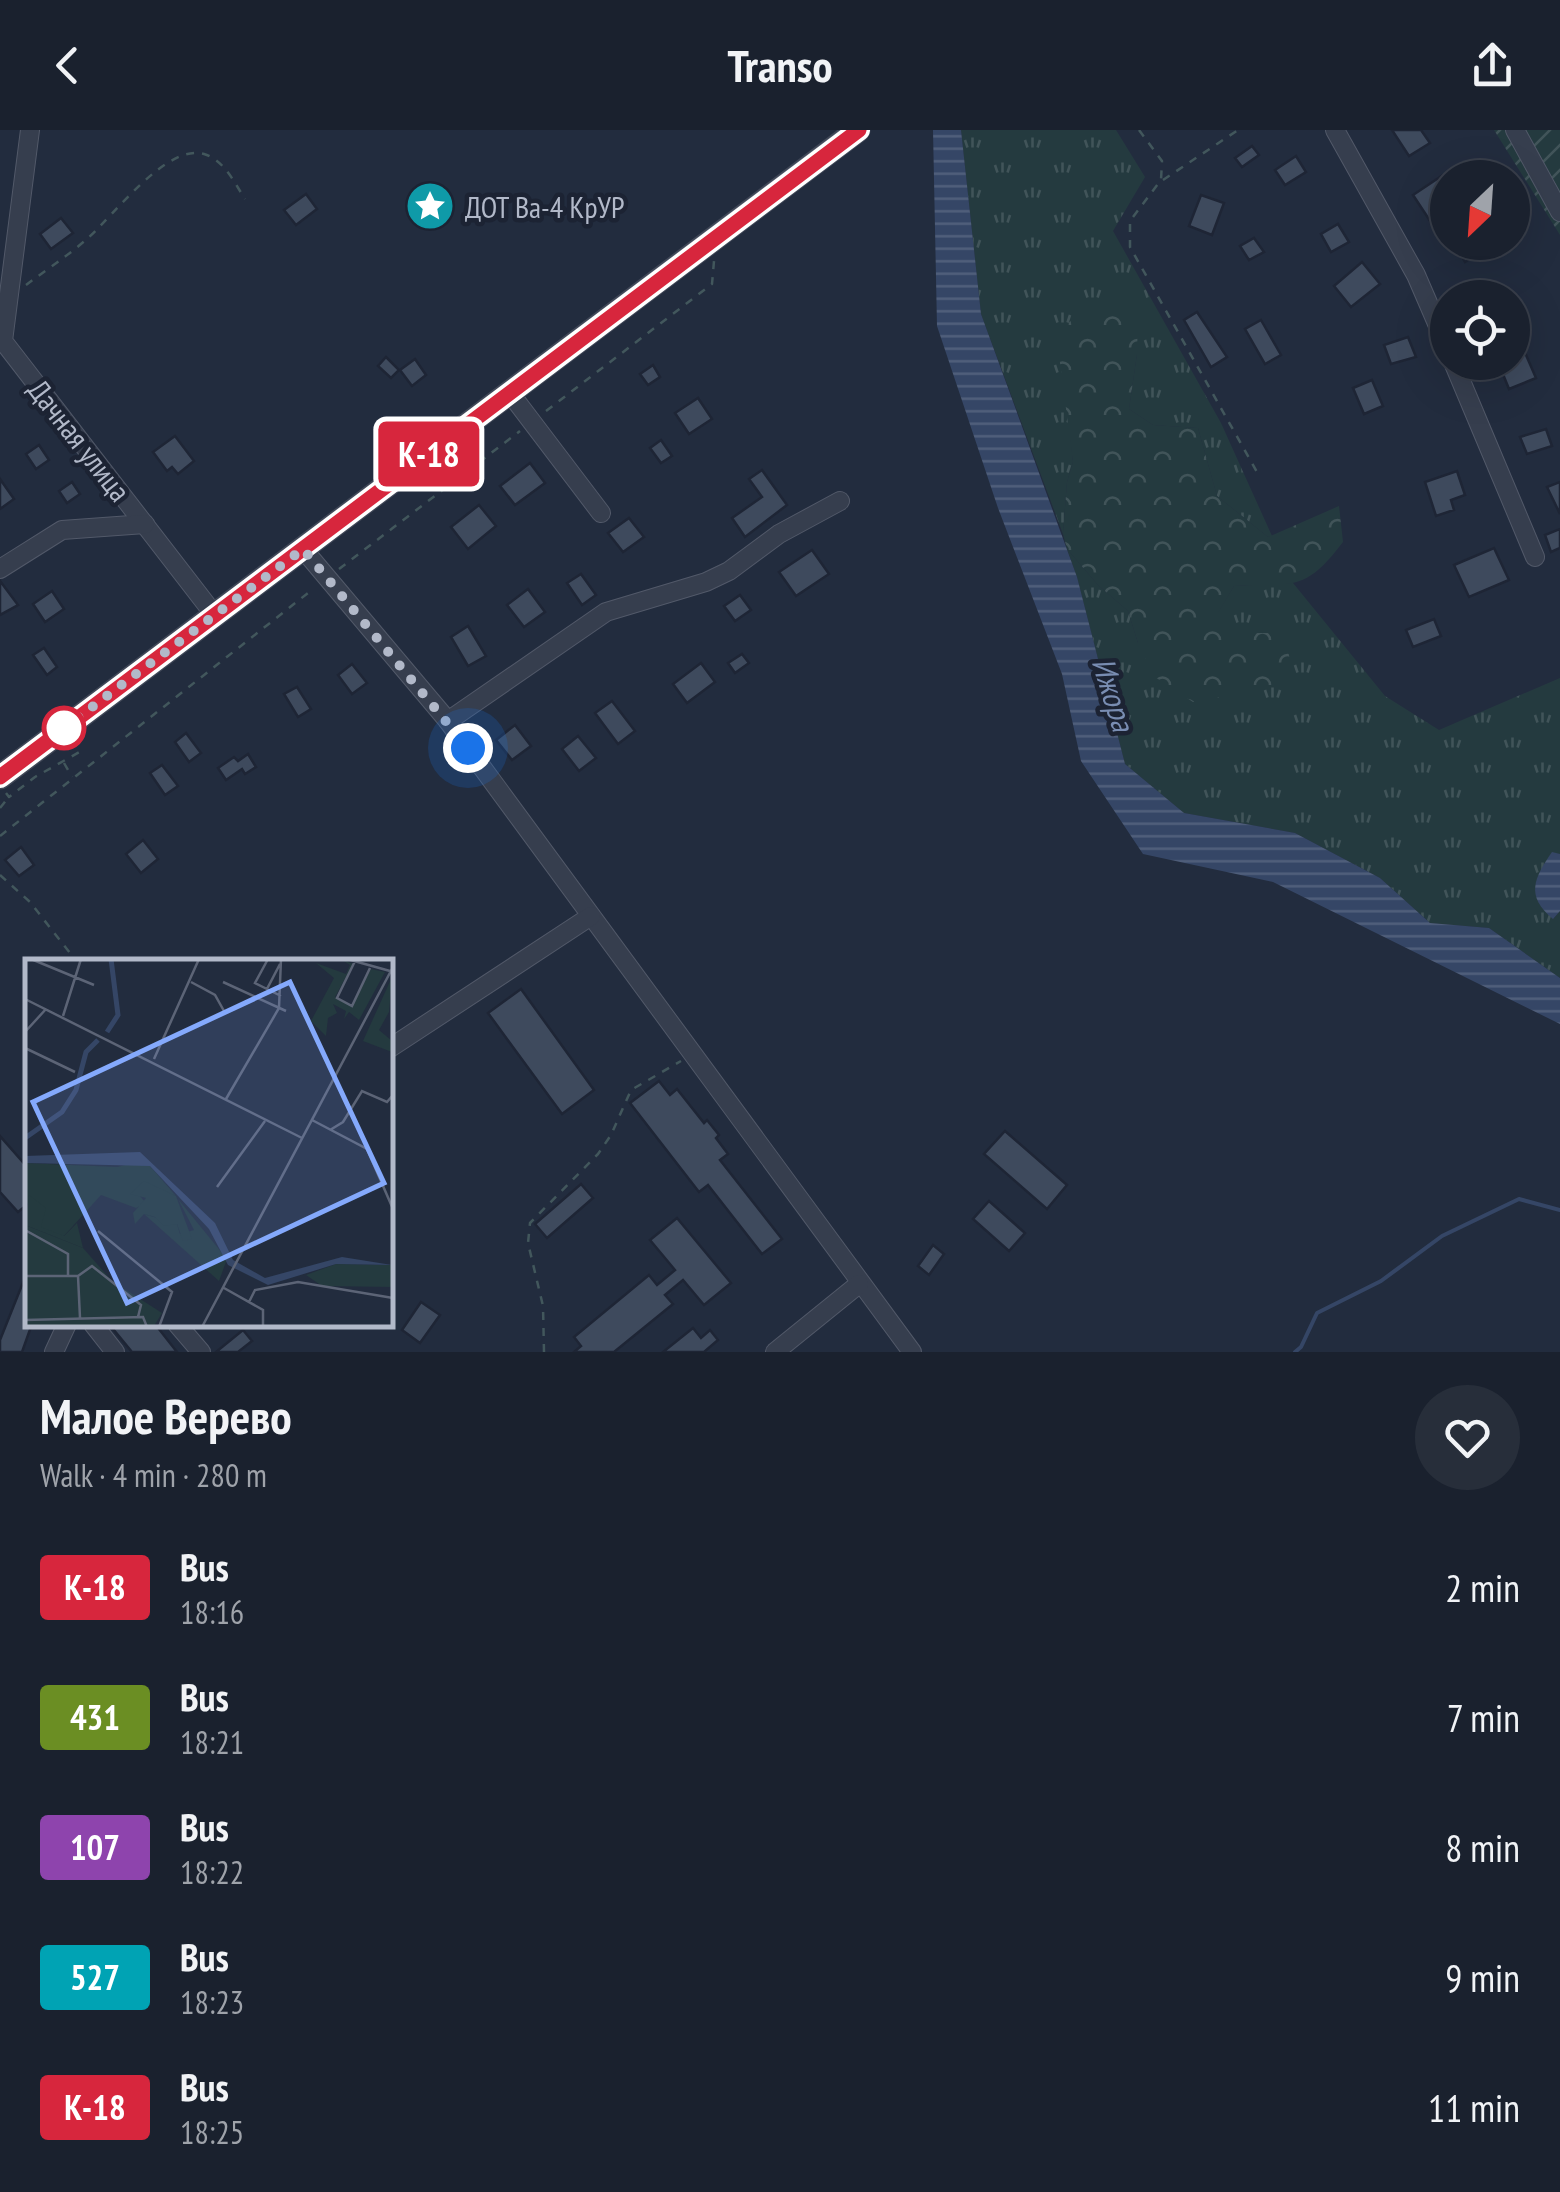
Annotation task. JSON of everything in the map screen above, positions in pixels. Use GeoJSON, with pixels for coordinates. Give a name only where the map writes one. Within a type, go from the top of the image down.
{"type":"FeatureCollection","features":[{"type":"Feature","properties":{"kind":"main road"},"geometry":{"type":"LineString","coordinates":[[4,787],[214,613],[858,130]]}},
{"type":"Feature","properties":{"kind":"street","name":"Дачная улица"},"geometry":{"type":"LineString","coordinates":[[30,130],[4,340],[214,613]]}},
{"type":"Feature","properties":{"kind":"street"},"geometry":{"type":"LineString","coordinates":[[1335,130],[1416,275],[1430,308]]}},
{"type":"Feature","properties":{"kind":"street"},"geometry":{"type":"LineString","coordinates":[[1515,130],[1560,212]]}},
{"type":"Feature","properties":{"kind":"street"},"geometry":{"type":"LineString","coordinates":[[1461,380],[1535,558]]}},
{"type":"Feature","properties":{"kind":"street"},"geometry":{"type":"LineString","coordinates":[[510,393],[602,513]]}},
{"type":"Feature","properties":{"kind":"street"},"geometry":{"type":"LineString","coordinates":[[448,720],[606,612],[706,582],[729,571],[779,534],[840,501]]}},
{"type":"Feature","properties":{"kind":"street"},"geometry":{"type":"LineString","coordinates":[[0,569],[62,530],[145,524]]}},
{"type":"Feature","properties":{"kind":"street"},"geometry":{"type":"LineString","coordinates":[[303,549],[448,720],[912,1352]]}},
{"type":"Feature","properties":{"kind":"street"},"geometry":{"type":"LineString","coordinates":[[392,1047],[591,916]]}},
{"type":"Feature","properties":{"kind":"street"},"geometry":{"type":"LineString","coordinates":[[775,1352],[860,1284]]}},
{"type":"Feature","properties":{"kind":"street"},"geometry":{"type":"LineString","coordinates":[[54,1352],[66,1327]]}},
{"type":"Feature","properties":{"kind":"street"},"geometry":{"type":"LineString","coordinates":[[95,1327],[115,1352]]}},
{"type":"Feature","properties":{"kind":"street"},"geometry":{"type":"LineString","coordinates":[[179,1327],[200,1352]]}},
{"type":"Feature","properties":{"kind":"path"},"geometry":{"type":"LineString","coordinates":[[1139,130],[1162,161],[1161,180]]}},
{"type":"Feature","properties":{"kind":"path"},"geometry":{"type":"LineString","coordinates":[[1238,130],[1161,180],[1130,221],[1130,247],[1257,472]]}},
{"type":"Feature","properties":{"kind":"path"},"geometry":{"type":"LineString","coordinates":[[9,298],[87,239],[162,165],[184,154],[201,153],[220,162],[245,199]]}},
{"type":"Feature","properties":{"kind":"path"},"geometry":{"type":"LineString","coordinates":[[0,836],[328,578]]}},
{"type":"Feature","properties":{"kind":"path"},"geometry":{"type":"LineString","coordinates":[[0,785],[35,777],[83,750]]}},
{"type":"Feature","properties":{"kind":"path"},"geometry":{"type":"LineString","coordinates":[[64,762],[72,779]]}},
{"type":"Feature","properties":{"kind":"path"},"geometry":{"type":"LineString","coordinates":[[0,808],[4,787]]}},
{"type":"Feature","properties":{"kind":"path"},"geometry":{"type":"LineString","coordinates":[[0,876],[30,902],[75,959]]}},
{"type":"Feature","properties":{"kind":"path"},"geometry":{"type":"LineString","coordinates":[[544,1352],[543,1306],[528,1243],[530,1222],[598,1154],[631,1090],[692,1055]]}},
{"type":"Feature","properties":{"kind":"green space"},"geometry":{"type":"Polygon","coordinates":[[[961,130],[1116,130],[1145,177],[1113,231],[1221,423],[1272,536],[1268,537],[1217,496],[1198,428],[1153,425],[1129,409],[1137,354],[1067,404],[1073,462],[1067,482],[1063,534],[981,314],[961,130]]]}},
{"type":"Feature","properties":{"kind":"green space"},"geometry":{"type":"Polygon","coordinates":[[[1494,130],[1560,130],[1560,235],[1530,187],[1530,160],[1513,160],[1494,130]]]}},
{"type":"Feature","properties":{"kind":"green space"},"geometry":{"type":"Polygon","coordinates":[[[1084,301],[1138,314],[1129,409],[1153,425],[1198,428],[1217,496],[1268,537],[1339,506],[1343,542],[1318,570],[1296,582],[1234,586],[1218,613],[1247,633],[1284,633],[1292,669],[1267,689],[1193,702],[1155,677],[1128,611],[1098,585],[1067,549],[1063,534],[1067,482],[1073,462],[1057,340],[1084,301]]]}},
{"type":"Feature","properties":{"kind":"green space"},"geometry":{"type":"Polygon","coordinates":[[[1067,549],[1098,585],[1128,611],[1138,643],[1247,634],[1217,614],[1234,586],[1293,583],[1385,696],[1439,730],[1560,678],[1560,854],[1552,853],[1554,918],[1560,911],[1560,978],[1489,928],[1430,923],[1380,878],[1295,833],[1184,813],[1125,764],[1067,549]]]}},
{"type":"Feature","properties":{"kind":"water","name":"Ижора"},"geometry":{"type":"Polygon","coordinates":[[[933,130],[961,130],[981,314],[1077,577],[1125,764],[1184,813],[1295,833],[1380,878],[1430,923],[1489,928],[1560,978],[1560,1024],[1273,882],[1143,854],[1081,761],[1062,674],[998,508],[937,326],[933,130]]]}},
{"type":"Feature","properties":{"kind":"water"},"geometry":{"type":"Polygon","coordinates":[[[1552,852],[1560,854],[1560,911],[1553,919],[1544,911],[1535,887],[1552,852]]]}},
{"type":"Feature","properties":{"kind":"building"},"geometry":{"type":"Polygon","coordinates":[[[1392,130],[1421,130],[1430,143],[1409,156],[1392,130]]]}},
{"type":"Feature","properties":{"kind":"building"},"geometry":{"type":"Polygon","coordinates":[[[1252,146],[1259,155],[1242,167],[1235,158],[1252,146]]]}},
{"type":"Feature","properties":{"kind":"building"},"geometry":{"type":"Polygon","coordinates":[[[1296,156],[1306,172],[1285,185],[1275,170],[1296,156]]]}},
{"type":"Feature","properties":{"kind":"building"},"geometry":{"type":"Polygon","coordinates":[[[1430,184],[1430,221],[1413,195],[1430,184]]]}},
{"type":"Feature","properties":{"kind":"building"},"geometry":{"type":"Polygon","coordinates":[[[306,194],[317,209],[296,225],[284,210],[306,194]]]}},
{"type":"Feature","properties":{"kind":"building"},"geometry":{"type":"Polygon","coordinates":[[[1201,195],[1224,203],[1212,235],[1189,226],[1201,195]]]}},
{"type":"Feature","properties":{"kind":"building"},"geometry":{"type":"Polygon","coordinates":[[[61,218],[73,233],[51,249],[40,234],[61,218]]]}},
{"type":"Feature","properties":{"kind":"building"},"geometry":{"type":"Polygon","coordinates":[[[1338,224],[1349,242],[1331,252],[1321,234],[1338,224]]]}},
{"type":"Feature","properties":{"kind":"building"},"geometry":{"type":"Polygon","coordinates":[[[1254,238],[1264,252],[1249,260],[1240,246],[1254,238]]]}},
{"type":"Feature","properties":{"kind":"building"},"geometry":{"type":"Polygon","coordinates":[[[1362,262],[1380,284],[1351,307],[1334,286],[1362,262]]]}},
{"type":"Feature","properties":{"kind":"building"},"geometry":{"type":"Polygon","coordinates":[[[1197,312],[1227,357],[1211,367],[1184,320],[1197,312]]]}},
{"type":"Feature","properties":{"kind":"building"},"geometry":{"type":"Polygon","coordinates":[[[1261,320],[1281,355],[1265,364],[1245,329],[1261,320]]]}},
{"type":"Feature","properties":{"kind":"building"},"geometry":{"type":"Polygon","coordinates":[[[1408,337],[1416,357],[1391,364],[1384,345],[1408,337]]]}},
{"type":"Feature","properties":{"kind":"building"},"geometry":{"type":"Polygon","coordinates":[[[386,357],[399,370],[391,378],[378,366],[386,357]]]}},
{"type":"Feature","properties":{"kind":"building"},"geometry":{"type":"Polygon","coordinates":[[[415,359],[426,375],[412,386],[400,370],[415,359]]]}},
{"type":"Feature","properties":{"kind":"building"},"geometry":{"type":"Polygon","coordinates":[[[1530,364],[1536,378],[1509,389],[1505,380],[1530,380],[1530,364]]]}},
{"type":"Feature","properties":{"kind":"building"},"geometry":{"type":"Polygon","coordinates":[[[653,365],[660,377],[648,385],[640,374],[653,365]]]}},
{"type":"Feature","properties":{"kind":"building"},"geometry":{"type":"Polygon","coordinates":[[[1372,380],[1383,406],[1364,414],[1353,388],[1372,380]]]}},
{"type":"Feature","properties":{"kind":"building"},"geometry":{"type":"Polygon","coordinates":[[[698,398],[712,419],[689,434],[675,413],[698,398]]]}},
{"type":"Feature","properties":{"kind":"building"},"geometry":{"type":"Polygon","coordinates":[[[1546,429],[1552,446],[1527,454],[1520,437],[1546,429]]]}},
{"type":"Feature","properties":{"kind":"building"},"geometry":{"type":"Polygon","coordinates":[[[175,436],[194,461],[178,474],[172,467],[167,471],[153,452],[175,436]]]}},
{"type":"Feature","properties":{"kind":"building"},"geometry":{"type":"Polygon","coordinates":[[[661,440],[672,456],[661,463],[650,448],[661,440]]]}},
{"type":"Feature","properties":{"kind":"building"},"geometry":{"type":"Polygon","coordinates":[[[39,445],[49,460],[36,469],[26,454],[39,445]]]}},
{"type":"Feature","properties":{"kind":"building"},"geometry":{"type":"Polygon","coordinates":[[[530,463],[545,483],[515,505],[500,486],[530,463]]]}},
{"type":"Feature","properties":{"kind":"building"},"geometry":{"type":"Polygon","coordinates":[[[762,470],[787,505],[745,537],[732,518],[762,497],[749,479],[762,470]]]}},
{"type":"Feature","properties":{"kind":"building"},"geometry":{"type":"Polygon","coordinates":[[[1457,471],[1465,495],[1451,500],[1454,510],[1436,516],[1425,482],[1457,471]]]}},
{"type":"Feature","properties":{"kind":"building"},"geometry":{"type":"Polygon","coordinates":[[[0,479],[14,499],[0,509],[0,479]]]}},
{"type":"Feature","properties":{"kind":"building"},"geometry":{"type":"Polygon","coordinates":[[[72,482],[80,494],[67,503],[59,491],[72,482]]]}},
{"type":"Feature","properties":{"kind":"building"},"geometry":{"type":"Polygon","coordinates":[[[1560,482],[1560,514],[1547,487],[1560,482]]]}},
{"type":"Feature","properties":{"kind":"building"},"geometry":{"type":"Polygon","coordinates":[[[479,505],[496,526],[468,549],[451,527],[479,505]]]}},
{"type":"Feature","properties":{"kind":"building"},"geometry":{"type":"Polygon","coordinates":[[[629,518],[644,537],[623,552],[608,533],[629,518]]]}},
{"type":"Feature","properties":{"kind":"building"},"geometry":{"type":"Polygon","coordinates":[[[1560,529],[1560,548],[1551,552],[1545,535],[1560,529]]]}},
{"type":"Feature","properties":{"kind":"building"},"geometry":{"type":"Polygon","coordinates":[[[1494,548],[1509,580],[1469,597],[1454,565],[1494,548]]]}},
{"type":"Feature","properties":{"kind":"building"},"geometry":{"type":"Polygon","coordinates":[[[812,550],[829,574],[796,596],[779,572],[812,550]]]}},
{"type":"Feature","properties":{"kind":"building"},"geometry":{"type":"Polygon","coordinates":[[[581,574],[596,595],[582,605],[567,583],[581,574]]]}},
{"type":"Feature","properties":{"kind":"building"},"geometry":{"type":"Polygon","coordinates":[[[0,581],[18,605],[0,615],[0,581]]]}},
{"type":"Feature","properties":{"kind":"building"},"geometry":{"type":"Polygon","coordinates":[[[528,589],[545,612],[524,627],[507,605],[528,589]]]}},
{"type":"Feature","properties":{"kind":"building"},"geometry":{"type":"Polygon","coordinates":[[[52,591],[64,609],[45,622],[33,604],[52,591]]]}},
{"type":"Feature","properties":{"kind":"building"},"geometry":{"type":"Polygon","coordinates":[[[740,595],[751,610],[735,621],[724,606],[740,595]]]}},
{"type":"Feature","properties":{"kind":"building"},"geometry":{"type":"Polygon","coordinates":[[[1434,619],[1441,636],[1413,647],[1406,630],[1434,619]]]}},
{"type":"Feature","properties":{"kind":"building"},"geometry":{"type":"Polygon","coordinates":[[[468,626],[486,656],[468,666],[451,637],[468,626]]]}},
{"type":"Feature","properties":{"kind":"building"},"geometry":{"type":"Polygon","coordinates":[[[44,648],[57,667],[47,675],[33,655],[44,648]]]}},
{"type":"Feature","properties":{"kind":"building"},"geometry":{"type":"Polygon","coordinates":[[[742,654],[749,663],[735,673],[728,663],[742,654]]]}},
{"type":"Feature","properties":{"kind":"building"},"geometry":{"type":"Polygon","coordinates":[[[701,663],[715,682],[687,703],[673,684],[701,663]]]}},
{"type":"Feature","properties":{"kind":"building"},"geometry":{"type":"Polygon","coordinates":[[[352,664],[367,683],[352,694],[338,675],[352,664]]]}},
{"type":"Feature","properties":{"kind":"building"},"geometry":{"type":"Polygon","coordinates":[[[297,687],[311,709],[298,717],[284,694],[297,687]]]}},
{"type":"Feature","properties":{"kind":"building"},"geometry":{"type":"Polygon","coordinates":[[[612,701],[635,731],[618,744],[595,713],[612,701]]]}},
{"type":"Feature","properties":{"kind":"building"},"geometry":{"type":"Polygon","coordinates":[[[515,725],[531,746],[512,760],[496,740],[515,725]]]}},
{"type":"Feature","properties":{"kind":"building"},"geometry":{"type":"Polygon","coordinates":[[[186,733],[201,753],[189,762],[175,742],[186,733]]]}},
{"type":"Feature","properties":{"kind":"building"},"geometry":{"type":"Polygon","coordinates":[[[578,736],[596,758],[579,771],[562,749],[578,736]]]}},
{"type":"Feature","properties":{"kind":"building"},"geometry":{"type":"Polygon","coordinates":[[[248,754],[256,767],[245,774],[242,769],[226,780],[218,768],[234,757],[238,761],[248,754]]]}},
{"type":"Feature","properties":{"kind":"building"},"geometry":{"type":"Polygon","coordinates":[[[162,765],[178,786],[165,795],[150,773],[162,765]]]}},
{"type":"Feature","properties":{"kind":"building"},"geometry":{"type":"Polygon","coordinates":[[[143,840],[158,859],[141,873],[126,854],[143,840]]]}},
{"type":"Feature","properties":{"kind":"building"},"geometry":{"type":"Polygon","coordinates":[[[21,847],[34,865],[19,876],[5,860],[21,847]]]}},
{"type":"Feature","properties":{"kind":"building"},"geometry":{"type":"Polygon","coordinates":[[[521,989],[594,1090],[562,1114],[488,1013],[521,989]]]}},
{"type":"Feature","properties":{"kind":"building"},"geometry":{"type":"Polygon","coordinates":[[[659,1081],[670,1095],[677,1089],[719,1135],[716,1138],[728,1154],[720,1160],[782,1239],[762,1254],[708,1185],[699,1192],[630,1103],[659,1081]]]}},
{"type":"Feature","properties":{"kind":"building"},"geometry":{"type":"Polygon","coordinates":[[[1005,1131],[1067,1185],[1047,1209],[984,1154],[1005,1131]]]}},
{"type":"Feature","properties":{"kind":"building"},"geometry":{"type":"Polygon","coordinates":[[[0,1136],[25,1165],[25,1206],[18,1212],[0,1192],[0,1136]]]}},
{"type":"Feature","properties":{"kind":"building"},"geometry":{"type":"Polygon","coordinates":[[[581,1184],[593,1198],[547,1238],[535,1224],[581,1184]]]}},
{"type":"Feature","properties":{"kind":"building"},"geometry":{"type":"Polygon","coordinates":[[[989,1201],[1025,1233],[1009,1251],[973,1219],[989,1201]]]}},
{"type":"Feature","properties":{"kind":"building"},"geometry":{"type":"Polygon","coordinates":[[[677,1218],[731,1283],[704,1305],[683,1280],[665,1295],[673,1304],[614,1352],[574,1352],[581,1346],[574,1337],[649,1275],[657,1285],[675,1270],[650,1240],[677,1218]]]}},
{"type":"Feature","properties":{"kind":"building"},"geometry":{"type":"Polygon","coordinates":[[[933,1245],[944,1254],[929,1275],[918,1266],[933,1245]]]}},
{"type":"Feature","properties":{"kind":"building"},"geometry":{"type":"Polygon","coordinates":[[[25,1278],[25,1327],[31,1327],[22,1352],[0,1352],[0,1340],[25,1278]]]}},
{"type":"Feature","properties":{"kind":"building"},"geometry":{"type":"Polygon","coordinates":[[[421,1302],[440,1315],[420,1343],[402,1330],[421,1302]]]}},
{"type":"Feature","properties":{"kind":"building"},"geometry":{"type":"Polygon","coordinates":[[[111,1327],[157,1327],[177,1352],[132,1352],[111,1327]]]}},
{"type":"Feature","properties":{"kind":"building"},"geometry":{"type":"Polygon","coordinates":[[[693,1328],[701,1338],[710,1330],[718,1340],[704,1352],[663,1352],[693,1328]]]}},
{"type":"Feature","properties":{"kind":"building"},"geometry":{"type":"Polygon","coordinates":[[[243,1330],[252,1341],[238,1352],[216,1352],[243,1330]]]}},
{"type":"Feature","properties":{"kind":"waterway"},"geometry":{"type":"LineString","coordinates":[[1295,1352],[1317,1313],[1381,1281],[1442,1236],[1519,1199],[1560,1210]]}},
{"type":"Feature","properties":{"kind":"bus line","name":"К-18"},"geometry":{"type":"LineString","coordinates":[[0,777],[859,130]]}},
{"type":"Feature","properties":{"kind":"place","name":"ДОТ Ва-4 КрУР"},"geometry":{"type":"Point","coordinates":[430,206]}},
{"type":"Feature","properties":{"kind":"route"},"geometry":{"type":"LineString","coordinates":[[64,728],[303,549],[468,748]]}}]}
